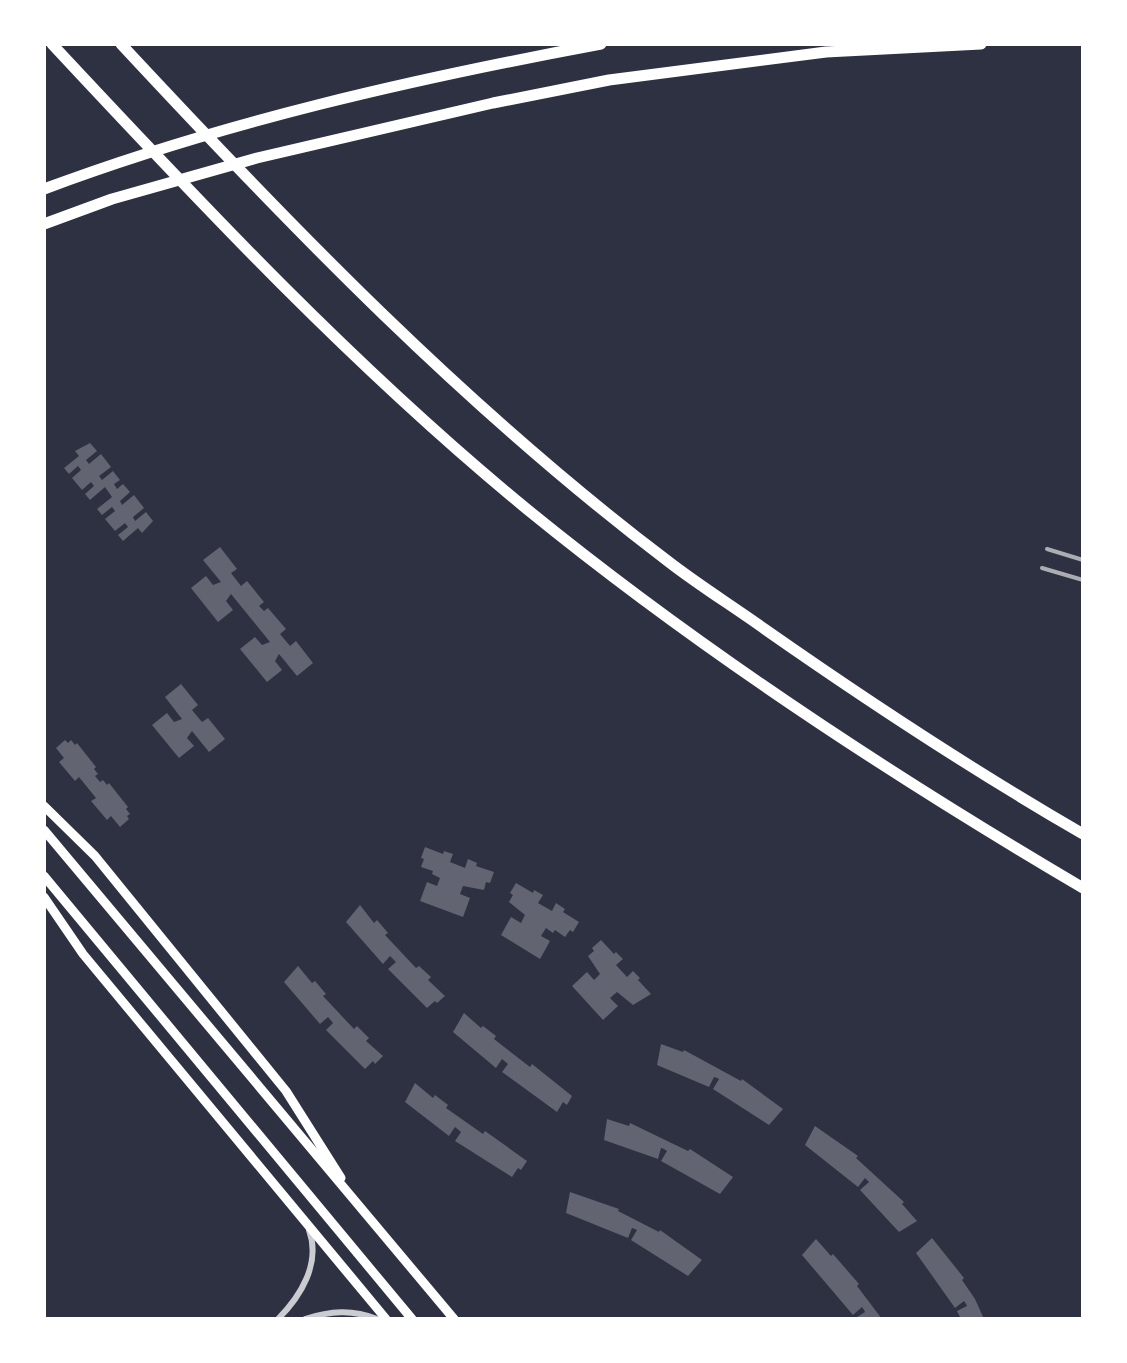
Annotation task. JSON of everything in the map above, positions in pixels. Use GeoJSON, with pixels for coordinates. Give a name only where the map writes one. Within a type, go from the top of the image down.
{"type":"FeatureCollection","features":[{"type":"Feature","properties":{"kind":"highway"},"geometry":{"type":"LineString","coordinates":[[52,44],[269,273],[423,420],[527,509],[740,669],[1002,840],[1083,888]]}},
{"type":"Feature","properties":{"kind":"highway"},"geometry":{"type":"LineString","coordinates":[[121,44],[269,199],[431,359],[519,439],[669,562],[908,727],[1083,834]]}},
{"type":"Feature","properties":{"kind":"highway"},"geometry":{"type":"LineString","coordinates":[[44,189],[216,133],[366,93],[601,44]]}},
{"type":"Feature","properties":{"kind":"highway"},"geometry":{"type":"LineString","coordinates":[[44,224],[112,199],[257,158],[465,109],[595,83],[826,52],[981,44]]}},
{"type":"Feature","properties":{"kind":"main road"},"geometry":{"type":"LineString","coordinates":[[44,806],[95,856],[286,1091],[355,1201]]}},
{"type":"Feature","properties":{"kind":"main road"},"geometry":{"type":"LineString","coordinates":[[44,830],[454,1319]]}},
{"type":"Feature","properties":{"kind":"main road"},"geometry":{"type":"LineString","coordinates":[[44,876],[412,1319]]}},
{"type":"Feature","properties":{"kind":"main road"},"geometry":{"type":"LineString","coordinates":[[44,897],[83,954],[386,1319]]}},
{"type":"Feature","properties":{"kind":"street"},"geometry":{"type":"LineString","coordinates":[[278,1319],[302,1290],[310,1271],[312,1238],[306,1223]]}},
{"type":"Feature","properties":{"kind":"street"},"geometry":{"type":"LineString","coordinates":[[305,1319],[344,1311],[377,1319]]}},
{"type":"Feature","properties":{"kind":"building"},"geometry":{"type":"Polygon","coordinates":[[[90,443],[97,451],[86,460],[89,464],[101,454],[111,467],[99,476],[102,480],[113,471],[120,480],[114,484],[117,489],[123,484],[130,492],[120,501],[122,505],[134,495],[144,508],[133,517],[135,521],[146,512],[153,521],[142,533],[138,528],[123,541],[118,535],[128,527],[125,523],[115,531],[105,519],[115,511],[112,507],[102,515],[97,509],[112,497],[105,487],[90,500],[85,494],[94,486],[91,482],[82,490],[72,478],[81,470],[78,466],[69,474],[64,468],[79,456],[75,451],[90,443]]]}},
{"type":"Feature","properties":{"kind":"building"},"geometry":{"type":"Polygon","coordinates":[[[220,547],[237,569],[231,573],[241,586],[247,581],[264,602],[259,606],[264,611],[268,608],[286,629],[280,634],[290,646],[296,641],[313,663],[297,676],[279,654],[275,661],[282,670],[267,682],[240,649],[255,637],[262,645],[270,642],[231,594],[226,601],[233,610],[218,622],[191,588],[206,576],[213,585],[221,582],[203,560],[220,547]]]}},
{"type":"Feature","properties":{"kind":"building"},"geometry":{"type":"Polygon","coordinates":[[[181,684],[198,705],[192,710],[202,722],[208,718],[225,739],[209,752],[192,731],[187,738],[194,746],[179,758],[152,725],[167,713],[174,722],[182,719],[165,697],[181,684]]]}},
{"type":"Feature","properties":{"kind":"building"},"geometry":{"type":"Polygon","coordinates":[[[65,740],[68,743],[71,740],[75,745],[77,743],[96,767],[94,769],[98,774],[95,776],[100,782],[109,783],[128,807],[129,819],[120,827],[111,816],[107,820],[91,801],[96,798],[79,777],[75,781],[59,762],[64,758],[56,748],[65,740]]]}},
{"type":"Feature","properties":{"kind":"building"},"geometry":{"type":"Polygon","coordinates":[[[425,847],[443,854],[444,851],[453,854],[450,862],[465,868],[468,859],[477,863],[476,866],[494,872],[484,890],[463,886],[460,894],[470,898],[463,917],[420,901],[427,882],[437,886],[440,878],[432,874],[433,871],[421,867],[425,847]]]}},
{"type":"Feature","properties":{"kind":"building"},"geometry":{"type":"Polygon","coordinates":[[[516,883],[543,895],[538,903],[552,911],[556,903],[565,909],[563,912],[579,922],[573,932],[570,930],[565,937],[546,928],[541,936],[550,941],[540,959],[501,935],[511,917],[521,923],[525,915],[509,902],[516,883]]]}},
{"type":"Feature","properties":{"kind":"building"},"geometry":{"type":"Polygon","coordinates":[[[360,905],[374,923],[377,920],[388,933],[385,935],[416,968],[419,966],[431,977],[428,980],[445,996],[437,1003],[435,1001],[427,1008],[388,969],[396,962],[390,956],[383,964],[346,922],[360,905]]]}},
{"type":"Feature","properties":{"kind":"building"},"geometry":{"type":"Polygon","coordinates":[[[601,940],[623,959],[616,965],[627,977],[633,971],[651,994],[633,1005],[617,992],[610,998],[618,1006],[603,1020],[572,986],[587,972],[594,980],[600,974],[588,956],[601,940]]]}},
{"type":"Feature","properties":{"kind":"building"},"geometry":{"type":"Polygon","coordinates":[[[298,966],[312,983],[315,981],[326,994],[323,996],[354,1029],[357,1026],[369,1038],[366,1041],[383,1056],[375,1064],[373,1061],[365,1069],[326,1030],[333,1023],[328,1017],[320,1024],[284,982],[298,966]]]}},
{"type":"Feature","properties":{"kind":"building"},"geometry":{"type":"Polygon","coordinates":[[[464,1013],[496,1036],[494,1039],[530,1067],[532,1064],[572,1096],[567,1105],[563,1102],[557,1112],[502,1072],[508,1064],[502,1059],[496,1068],[453,1032],[464,1013]]]}},
{"type":"Feature","properties":{"kind":"building"},"geometry":{"type":"Polygon","coordinates":[[[661,1044],[684,1050],[742,1079],[783,1109],[769,1125],[713,1089],[719,1079],[714,1077],[709,1087],[657,1065],[661,1044]]]}},
{"type":"Feature","properties":{"kind":"building"},"geometry":{"type":"Polygon","coordinates":[[[415,1083],[483,1134],[485,1131],[527,1161],[521,1170],[518,1168],[512,1177],[455,1141],[461,1132],[455,1127],[449,1136],[405,1102],[415,1083]]]}},
{"type":"Feature","properties":{"kind":"building"},"geometry":{"type":"Polygon","coordinates":[[[607,1119],[629,1126],[630,1123],[688,1151],[690,1149],[733,1177],[720,1194],[661,1161],[667,1151],[664,1149],[661,1148],[658,1159],[604,1140],[607,1119]]]}},
{"type":"Feature","properties":{"kind":"building"},"geometry":{"type":"Polygon","coordinates":[[[815,1126],[858,1156],[856,1158],[904,1202],[902,1204],[917,1221],[899,1232],[860,1190],[869,1182],[865,1178],[858,1187],[805,1145],[815,1126]]]}},
{"type":"Feature","properties":{"kind":"building"},"geometry":{"type":"Polygon","coordinates":[[[570,1192],[619,1209],[660,1230],[702,1260],[688,1276],[631,1240],[637,1230],[632,1228],[628,1238],[566,1213],[570,1192]]]}},
{"type":"Feature","properties":{"kind":"building"},"geometry":{"type":"Polygon","coordinates":[[[932,1238],[964,1278],[962,1280],[984,1319],[961,1319],[957,1311],[967,1306],[964,1301],[955,1308],[916,1253],[932,1238]]]}},
{"type":"Feature","properties":{"kind":"building"},"geometry":{"type":"Polygon","coordinates":[[[816,1239],[859,1284],[857,1286],[882,1319],[854,1319],[865,1312],[862,1307],[853,1315],[802,1255],[816,1239]]]}},
{"type":"Feature","properties":{"kind":"railway"},"geometry":{"type":"LineString","coordinates":[[1047,549],[1083,560]]}},
{"type":"Feature","properties":{"kind":"railway"},"geometry":{"type":"LineString","coordinates":[[1042,568],[1083,580]]}}]}
